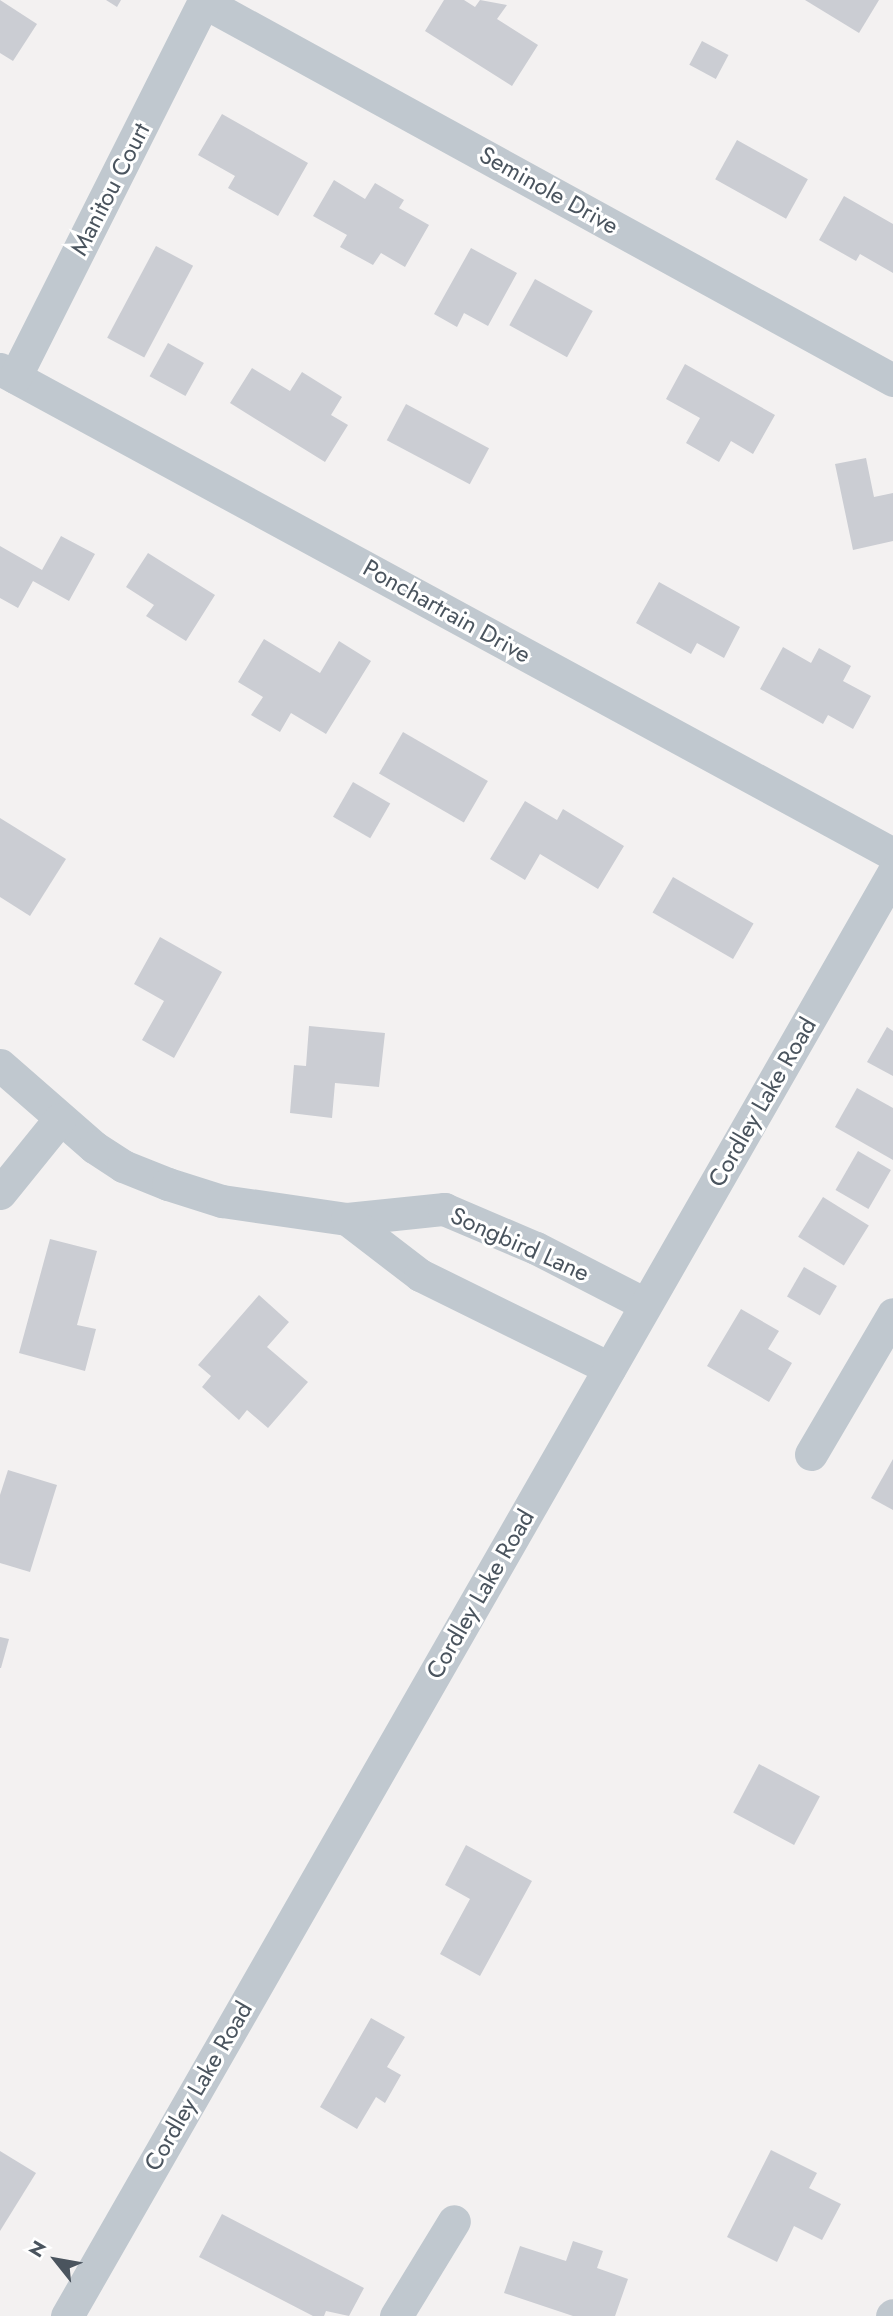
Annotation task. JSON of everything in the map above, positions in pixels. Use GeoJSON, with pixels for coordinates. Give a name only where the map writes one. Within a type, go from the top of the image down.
{"type":"FeatureCollection","features":[{"type":"Feature","properties":{"kind":"street","name":"Manitou Court"},"geometry":{"type":"LineString","coordinates":[[8,373],[204,1]]}},
{"type":"Feature","properties":{"kind":"street","name":"Seminole Drive"},"geometry":{"type":"LineString","coordinates":[[204,1],[893,380]]}},
{"type":"Feature","properties":{"kind":"street","name":"Ponchartrain Drive"},"geometry":{"type":"LineString","coordinates":[[8,373],[893,854]]}},
{"type":"Feature","properties":{"kind":"street","name":"Cordley Lake Road"},"geometry":{"type":"LineString","coordinates":[[80,2311],[645,1304],[893,873]]}},
{"type":"Feature","properties":{"kind":"street","name":"Songbird Lane"},"geometry":{"type":"LineString","coordinates":[[0,1065],[59,1120],[123,1166],[168,1184],[222,1201],[347,1219],[444,1209],[536,1248],[645,1304]]}},
{"type":"Feature","properties":{"kind":"street"},"geometry":{"type":"LineString","coordinates":[[0,1193],[59,1120]]}},
{"type":"Feature","properties":{"kind":"street","name":"Songbird Lane"},"geometry":{"type":"LineString","coordinates":[[347,1219],[420,1275],[609,1368]]}},
{"type":"Feature","properties":{"kind":"street"},"geometry":{"type":"LineString","coordinates":[[811,1454],[893,1314]]}},
{"type":"Feature","properties":{"kind":"street"},"geometry":{"type":"LineString","coordinates":[[396,2316],[454,2221]]}},
{"type":"Feature","properties":{"kind":"building"},"geometry":{"type":"Polygon","coordinates":[[[0,0],[37,24],[13,61],[0,53],[0,0]]]}},
{"type":"Feature","properties":{"kind":"building"},"geometry":{"type":"Polygon","coordinates":[[[106,0],[121,0],[117,7],[106,0]]]}},
{"type":"Feature","properties":{"kind":"building"},"geometry":{"type":"Polygon","coordinates":[[[444,0],[464,0],[475,7],[480,0],[507,5],[497,19],[538,45],[512,86],[425,31],[444,0]]]}},
{"type":"Feature","properties":{"kind":"building"},"geometry":{"type":"Polygon","coordinates":[[[805,0],[879,0],[859,33],[805,0]]]}},
{"type":"Feature","properties":{"kind":"building"},"geometry":{"type":"Polygon","coordinates":[[[702,41],[728,55],[716,79],[689,65],[702,41]]]}},
{"type":"Feature","properties":{"kind":"building"},"geometry":{"type":"Polygon","coordinates":[[[222,114],[308,163],[278,216],[228,188],[235,176],[198,155],[222,114]]]}},
{"type":"Feature","properties":{"kind":"building"},"geometry":{"type":"Polygon","coordinates":[[[737,140],[808,179],[786,219],[715,179],[737,140]]]}},
{"type":"Feature","properties":{"kind":"building"},"geometry":{"type":"Polygon","coordinates":[[[334,180],[365,199],[375,183],[404,200],[399,208],[429,225],[405,267],[381,253],[373,265],[340,247],[347,235],[313,216],[334,180]]]}},
{"type":"Feature","properties":{"kind":"building"},"geometry":{"type":"Polygon","coordinates":[[[844,196],[893,224],[893,273],[860,254],[856,261],[819,240],[844,196]]]}},
{"type":"Feature","properties":{"kind":"building"},"geometry":{"type":"Polygon","coordinates":[[[156,246],[193,266],[144,358],[107,338],[156,246]]]}},
{"type":"Feature","properties":{"kind":"building"},"geometry":{"type":"Polygon","coordinates":[[[471,248],[517,273],[488,326],[464,313],[457,327],[434,314],[471,248]]]}},
{"type":"Feature","properties":{"kind":"building"},"geometry":{"type":"Polygon","coordinates":[[[535,279],[593,311],[567,357],[509,325],[535,279]]]}},
{"type":"Feature","properties":{"kind":"building"},"geometry":{"type":"Polygon","coordinates":[[[168,343],[204,363],[185,396],[150,376],[168,343]]]}},
{"type":"Feature","properties":{"kind":"building"},"geometry":{"type":"Polygon","coordinates":[[[685,364],[775,415],[753,454],[731,441],[719,462],[686,443],[700,418],[666,399],[685,364]]]}},
{"type":"Feature","properties":{"kind":"building"},"geometry":{"type":"Polygon","coordinates":[[[252,368],[290,391],[302,372],[342,397],[331,415],[348,425],[325,462],[230,403],[252,368]]]}},
{"type":"Feature","properties":{"kind":"building"},"geometry":{"type":"Polygon","coordinates":[[[406,404],[489,448],[470,484],[387,440],[406,404]]]}},
{"type":"Feature","properties":{"kind":"building"},"geometry":{"type":"Polygon","coordinates":[[[866,458],[874,497],[893,493],[893,541],[853,550],[835,464],[866,458]]]}},
{"type":"Feature","properties":{"kind":"building"},"geometry":{"type":"Polygon","coordinates":[[[61,536],[95,554],[69,601],[33,581],[18,608],[0,598],[0,546],[42,570],[61,536]]]}},
{"type":"Feature","properties":{"kind":"building"},"geometry":{"type":"Polygon","coordinates":[[[148,553],[215,595],[186,641],[146,616],[154,605],[126,587],[148,553]]]}},
{"type":"Feature","properties":{"kind":"building"},"geometry":{"type":"Polygon","coordinates":[[[659,582],[740,627],[724,658],[697,643],[691,654],[636,623],[659,582]]]}},
{"type":"Feature","properties":{"kind":"building"},"geometry":{"type":"Polygon","coordinates":[[[264,639],[320,673],[339,641],[371,661],[326,734],[291,713],[280,732],[251,715],[263,697],[238,682],[264,639]]]}},
{"type":"Feature","properties":{"kind":"building"},"geometry":{"type":"Polygon","coordinates":[[[783,647],[811,663],[819,648],[851,666],[843,681],[871,696],[853,729],[828,715],[823,724],[760,689],[783,647]]]}},
{"type":"Feature","properties":{"kind":"building"},"geometry":{"type":"Polygon","coordinates":[[[403,732],[488,781],[464,823],[379,774],[403,732]]]}},
{"type":"Feature","properties":{"kind":"building"},"geometry":{"type":"Polygon","coordinates":[[[353,782],[390,804],[370,838],[333,817],[353,782]]]}},
{"type":"Feature","properties":{"kind":"building"},"geometry":{"type":"Polygon","coordinates":[[[525,801],[557,820],[563,809],[624,846],[598,889],[540,854],[525,880],[490,859],[525,801]]]}},
{"type":"Feature","properties":{"kind":"building"},"geometry":{"type":"Polygon","coordinates":[[[0,818],[66,859],[30,916],[0,897],[0,818]]]}},
{"type":"Feature","properties":{"kind":"building"},"geometry":{"type":"Polygon","coordinates":[[[673,877],[754,923],[733,959],[652,913],[673,877]]]}},
{"type":"Feature","properties":{"kind":"building"},"geometry":{"type":"Polygon","coordinates":[[[160,937],[222,972],[174,1058],[142,1040],[164,1001],[134,984],[160,937]]]}},
{"type":"Feature","properties":{"kind":"building"},"geometry":{"type":"Polygon","coordinates":[[[309,1026],[385,1033],[379,1087],[335,1083],[332,1118],[290,1113],[294,1065],[306,1066],[309,1026]]]}},
{"type":"Feature","properties":{"kind":"building"},"geometry":{"type":"Polygon","coordinates":[[[887,1027],[893,1031],[893,1076],[867,1062],[887,1027]]]}},
{"type":"Feature","properties":{"kind":"building"},"geometry":{"type":"Polygon","coordinates":[[[857,1088],[893,1108],[893,1160],[835,1127],[857,1088]]]}},
{"type":"Feature","properties":{"kind":"building"},"geometry":{"type":"Polygon","coordinates":[[[858,1151],[891,1170],[868,1209],[836,1190],[858,1151]]]}},
{"type":"Feature","properties":{"kind":"building"},"geometry":{"type":"Polygon","coordinates":[[[823,1197],[869,1226],[844,1265],[798,1237],[823,1197]]]}},
{"type":"Feature","properties":{"kind":"building"},"geometry":{"type":"Polygon","coordinates":[[[50,1239],[97,1251],[77,1325],[96,1329],[85,1371],[19,1353],[50,1239]]]}},
{"type":"Feature","properties":{"kind":"building"},"geometry":{"type":"Polygon","coordinates":[[[804,1267],[837,1286],[820,1315],[787,1296],[804,1267]]]}},
{"type":"Feature","properties":{"kind":"building"},"geometry":{"type":"Polygon","coordinates":[[[259,1295],[289,1322],[267,1347],[308,1382],[268,1428],[247,1410],[239,1420],[202,1387],[211,1376],[198,1365],[259,1295]]]}},
{"type":"Feature","properties":{"kind":"building"},"geometry":{"type":"Polygon","coordinates":[[[741,1309],[779,1331],[768,1349],[792,1363],[769,1402],[707,1366],[741,1309]]]}},
{"type":"Feature","properties":{"kind":"building"},"geometry":{"type":"Polygon","coordinates":[[[893,1459],[893,1510],[871,1498],[893,1459]]]}},
{"type":"Feature","properties":{"kind":"building"},"geometry":{"type":"Polygon","coordinates":[[[8,1470],[57,1485],[30,1572],[0,1563],[0,1495],[8,1470]]]}},
{"type":"Feature","properties":{"kind":"building"},"geometry":{"type":"Polygon","coordinates":[[[0,1637],[9,1639],[1,1668],[0,1668],[0,1637]]]}},
{"type":"Feature","properties":{"kind":"building"},"geometry":{"type":"Polygon","coordinates":[[[759,1764],[820,1796],[794,1845],[733,1813],[759,1764]]]}},
{"type":"Feature","properties":{"kind":"building"},"geometry":{"type":"Polygon","coordinates":[[[466,1845],[532,1881],[480,1976],[440,1954],[470,1899],[445,1885],[466,1845]]]}},
{"type":"Feature","properties":{"kind":"building"},"geometry":{"type":"Polygon","coordinates":[[[371,2018],[405,2037],[387,2067],[401,2075],[385,2103],[376,2097],[357,2129],[320,2107],[371,2018]]]}},
{"type":"Feature","properties":{"kind":"building"},"geometry":{"type":"Polygon","coordinates":[[[771,2150],[817,2173],[809,2188],[841,2204],[822,2240],[794,2226],[777,2262],[727,2237],[771,2150]]]}},
{"type":"Feature","properties":{"kind":"building"},"geometry":{"type":"Polygon","coordinates":[[[0,2151],[36,2173],[0,2231],[0,2151]]]}},
{"type":"Feature","properties":{"kind":"building"},"geometry":{"type":"Polygon","coordinates":[[[222,2214],[364,2288],[349,2316],[326,2311],[324,2316],[313,2316],[199,2257],[222,2214]]]}},
{"type":"Feature","properties":{"kind":"building"},"geometry":{"type":"Polygon","coordinates":[[[573,2241],[603,2251],[597,2268],[628,2279],[615,2316],[573,2316],[504,2293],[520,2246],[566,2261],[573,2241]]]}}]}
